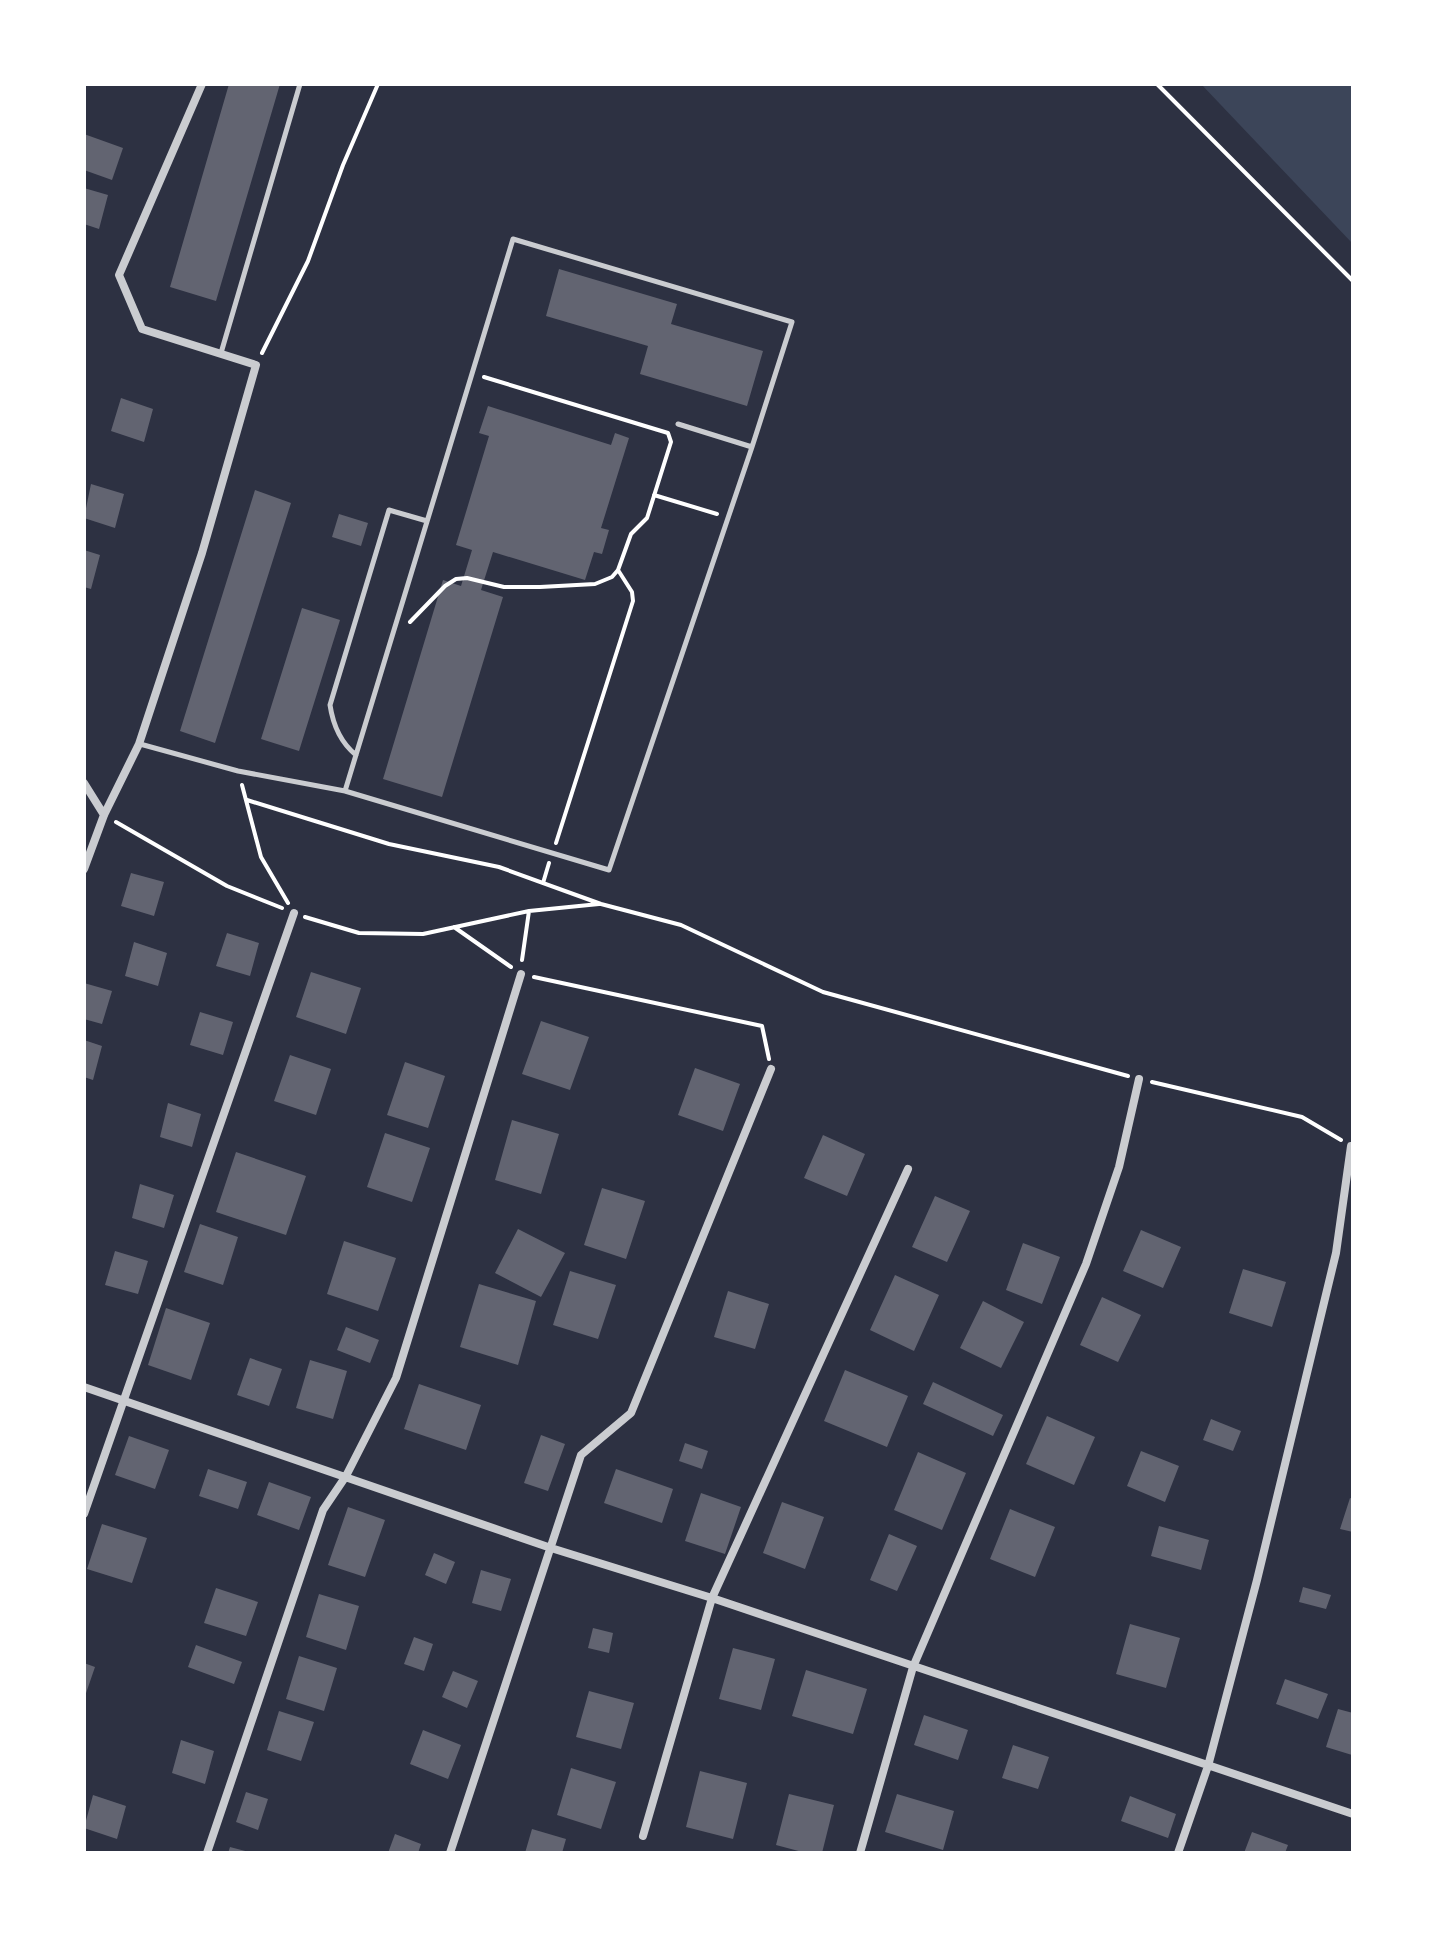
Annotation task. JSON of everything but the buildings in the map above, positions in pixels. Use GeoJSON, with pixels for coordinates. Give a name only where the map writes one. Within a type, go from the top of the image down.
{"type":"FeatureCollection","features":[{"type":"Feature","properties":{"kind":"street"},"geometry":{"type":"LineString","coordinates":[[84,869],[104,815],[139,744],[202,553],[256,365],[142,329],[119,275],[202,84]]}},
{"type":"Feature","properties":{"kind":"street"},"geometry":{"type":"LineString","coordinates":[[84,783],[104,815]]}},
{"type":"Feature","properties":{"kind":"street"},"geometry":{"type":"LineString","coordinates":[[84,1514],[294,913]]}},
{"type":"Feature","properties":{"kind":"street"},"geometry":{"type":"LineString","coordinates":[[207,1853],[323,1510],[346,1476],[396,1378],[521,974]]}},
{"type":"Feature","properties":{"kind":"street"},"geometry":{"type":"LineString","coordinates":[[450,1853],[581,1455],[631,1413],[771,1069]]}},
{"type":"Feature","properties":{"kind":"street"},"geometry":{"type":"LineString","coordinates":[[860,1853],[913,1667],[1086,1264],[1119,1167],[1139,1079]]}},
{"type":"Feature","properties":{"kind":"street"},"geometry":{"type":"LineString","coordinates":[[1178,1853],[1208,1766],[1257,1580],[1336,1253],[1351,1146]]}},
{"type":"Feature","properties":{"kind":"street"},"geometry":{"type":"LineString","coordinates":[[643,1836],[712,1598],[908,1169]]}},
{"type":"Feature","properties":{"kind":"street"},"geometry":{"type":"LineString","coordinates":[[84,1387],[551,1548],[712,1598],[1353,1814]]}},
{"type":"Feature","properties":{"kind":"lane"},"geometry":{"type":"LineString","coordinates":[[221,354],[300,84]]}},
{"type":"Feature","properties":{"kind":"lane"},"geometry":{"type":"LineString","coordinates":[[139,744],[238,771],[345,791],[609,870],[792,322],[513,239],[345,791]]}},
{"type":"Feature","properties":{"kind":"lane"},"geometry":{"type":"LineString","coordinates":[[678,424],[752,447]]}},
{"type":"Feature","properties":{"kind":"lane"},"geometry":{"type":"LineString","coordinates":[[356,755],[341,738],[330,705],[389,510],[427,521]]}},
{"type":"Feature","properties":{"kind":"path"},"geometry":{"type":"LineString","coordinates":[[256,365],[308,261],[343,165],[378,84]]}},
{"type":"Feature","properties":{"kind":"path"},"geometry":{"type":"LineString","coordinates":[[1157,84],[1353,281]]}},
{"type":"Feature","properties":{"kind":"path"},"geometry":{"type":"LineString","coordinates":[[407,625],[445,586],[456,579],[467,578],[504,587],[553,587],[603,582],[618,570],[631,534],[647,518],[671,442],[668,433],[472,375]]}},
{"type":"Feature","properties":{"kind":"path"},"geometry":{"type":"LineString","coordinates":[[654,495],[729,518]]}},
{"type":"Feature","properties":{"kind":"path"},"geometry":{"type":"LineString","coordinates":[[543,883],[633,601],[632,592],[618,570]]}},
{"type":"Feature","properties":{"kind":"path"},"geometry":{"type":"LineString","coordinates":[[238,771],[261,857],[294,913]]}},
{"type":"Feature","properties":{"kind":"path"},"geometry":{"type":"LineString","coordinates":[[247,800],[389,844],[499,867],[601,904],[681,925],[823,992],[1139,1079],[1302,1117],[1351,1146]]}},
{"type":"Feature","properties":{"kind":"path"},"geometry":{"type":"LineString","coordinates":[[104,815],[227,886],[294,913],[359,933],[423,934],[529,911],[601,904]]}},
{"type":"Feature","properties":{"kind":"path"},"geometry":{"type":"LineString","coordinates":[[521,974],[529,911]]}},
{"type":"Feature","properties":{"kind":"path"},"geometry":{"type":"LineString","coordinates":[[454,927],[521,974],[762,1026],[771,1069]]}},
{"type":"Feature","properties":{"kind":"shaded area"},"geometry":{"type":"Polygon","coordinates":[[[1201,84],[1353,84],[1353,244],[1201,84]]]}}]}
